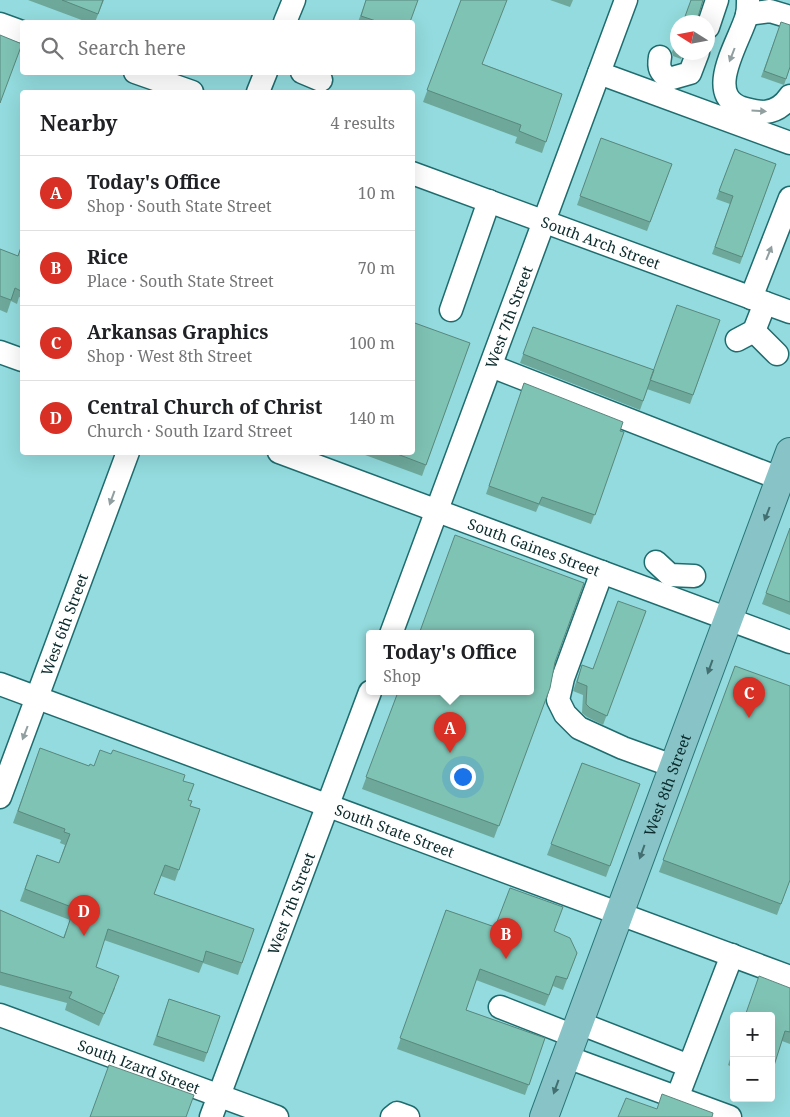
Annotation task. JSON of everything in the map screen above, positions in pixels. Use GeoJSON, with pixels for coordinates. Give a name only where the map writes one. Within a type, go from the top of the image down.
{"type":"FeatureCollection","features":[{"type":"Feature","properties":{"kind":"main road","name":"West 8th Street"},"geometry":{"type":"LineString","coordinates":[[544,1117],[728,619],[787,468]]}},
{"type":"Feature","properties":{"kind":"street"},"geometry":{"type":"LineString","coordinates":[[286,20],[294,0]]}},
{"type":"Feature","properties":{"kind":"street","name":"West 7th Street"},"geometry":{"type":"LineString","coordinates":[[392,630],[626,0]]}},
{"type":"Feature","properties":{"kind":"street"},"geometry":{"type":"LineString","coordinates":[[712,15],[717,0]]}},
{"type":"Feature","properties":{"kind":"street"},"geometry":{"type":"LineString","coordinates":[[723,107],[724,80],[747,7],[790,17]]}},
{"type":"Feature","properties":{"kind":"street"},"geometry":{"type":"LineString","coordinates":[[0,24],[20,31]]}},
{"type":"Feature","properties":{"kind":"street"},"geometry":{"type":"LineString","coordinates":[[599,73],[659,75],[669,78],[690,74],[695,60]]}},
{"type":"Feature","properties":{"kind":"street"},"geometry":{"type":"LineString","coordinates":[[144,75],[186,90]]}},
{"type":"Feature","properties":{"kind":"street"},"geometry":{"type":"LineString","coordinates":[[259,90],[265,75]]}},
{"type":"Feature","properties":{"kind":"street"},"geometry":{"type":"LineString","coordinates":[[659,75],[790,143]]}},
{"type":"Feature","properties":{"kind":"street"},"geometry":{"type":"LineString","coordinates":[[723,107],[736,105],[760,112],[771,111],[780,107],[790,96]]}},
{"type":"Feature","properties":{"kind":"street","name":"South Arch Street"},"geometry":{"type":"LineString","coordinates":[[415,179],[490,201],[790,312]]}},
{"type":"Feature","properties":{"kind":"street"},"geometry":{"type":"LineString","coordinates":[[777,354],[746,336],[790,198]]}},
{"type":"Feature","properties":{"kind":"street"},"geometry":{"type":"LineString","coordinates":[[451,310],[490,201]]}},
{"type":"Feature","properties":{"kind":"street"},"geometry":{"type":"LineString","coordinates":[[0,352],[20,359]]}},
{"type":"Feature","properties":{"kind":"street"},"geometry":{"type":"LineString","coordinates":[[490,366],[768,474],[787,468]]}},
{"type":"Feature","properties":{"kind":"street","name":"West 6th Street"},"geometry":{"type":"LineString","coordinates":[[0,797],[127,455]]}},
{"type":"Feature","properties":{"kind":"street","name":"South Gaines Street"},"geometry":{"type":"LineString","coordinates":[[287,455],[602,572],[663,577],[728,619],[790,642]]}},
{"type":"Feature","properties":{"kind":"street"},"geometry":{"type":"LineString","coordinates":[[602,572],[563,678],[558,700],[565,714],[579,728],[623,748],[673,766]]}},
{"type":"Feature","properties":{"kind":"street"},"geometry":{"type":"LineString","coordinates":[[663,577],[694,576]]}},
{"type":"Feature","properties":{"kind":"street","name":"South State Street"},"geometry":{"type":"LineString","coordinates":[[0,684],[790,977]]}},
{"type":"Feature","properties":{"kind":"street","name":"West 7th Street"},"geometry":{"type":"LineString","coordinates":[[212,1117],[369,695]]}},
{"type":"Feature","properties":{"kind":"street"},"geometry":{"type":"LineString","coordinates":[[677,1098],[732,955]]}},
{"type":"Feature","properties":{"kind":"street"},"geometry":{"type":"LineString","coordinates":[[500,1007],[573,1039],[598,1069],[730,1117]]}},
{"type":"Feature","properties":{"kind":"street","name":"South Izard Street"},"geometry":{"type":"LineString","coordinates":[[0,1015],[278,1117]]}},
{"type":"Feature","properties":{"kind":"street"},"geometry":{"type":"LineString","coordinates":[[573,1039],[612,1036],[689,1066]]}},
{"type":"Feature","properties":{"kind":"street"},"geometry":{"type":"LineString","coordinates":[[598,1069],[612,1036]]}},
{"type":"Feature","properties":{"kind":"street"},"geometry":{"type":"LineString","coordinates":[[392,1117],[397,1113],[408,1117]]}},
{"type":"Feature","properties":{"kind":"building"},"geometry":{"type":"Polygon","coordinates":[[[62,0],[103,0],[98,14],[62,0]]]}},
{"type":"Feature","properties":{"kind":"building"},"geometry":{"type":"Polygon","coordinates":[[[366,0],[418,0],[411,20],[373,20],[361,16],[366,0]]]}},
{"type":"Feature","properties":{"kind":"building"},"geometry":{"type":"Polygon","coordinates":[[[461,0],[507,0],[482,64],[562,94],[546,142],[519,131],[521,125],[427,90],[461,0]]]}},
{"type":"Feature","properties":{"kind":"building"},"geometry":{"type":"Polygon","coordinates":[[[691,0],[703,0],[699,15],[686,15],[691,0]]]}},
{"type":"Feature","properties":{"kind":"building"},"geometry":{"type":"Polygon","coordinates":[[[781,22],[790,25],[790,67],[786,79],[764,71],[781,22]]]}},
{"type":"Feature","properties":{"kind":"building"},"geometry":{"type":"Polygon","coordinates":[[[0,35],[20,43],[20,49],[0,103],[0,35]]]}},
{"type":"Feature","properties":{"kind":"building"},"geometry":{"type":"Polygon","coordinates":[[[601,138],[672,164],[650,222],[580,196],[601,138]]]}},
{"type":"Feature","properties":{"kind":"building"},"geometry":{"type":"Polygon","coordinates":[[[735,149],[776,164],[742,257],[715,247],[733,196],[719,191],[735,149]]]}},
{"type":"Feature","properties":{"kind":"building"},"geometry":{"type":"Polygon","coordinates":[[[0,249],[18,256],[20,250],[20,290],[15,288],[11,300],[0,296],[0,249]]]}},
{"type":"Feature","properties":{"kind":"building"},"geometry":{"type":"Polygon","coordinates":[[[677,305],[720,320],[693,395],[650,380],[677,305]]]}},
{"type":"Feature","properties":{"kind":"building"},"geometry":{"type":"Polygon","coordinates":[[[415,323],[470,343],[426,465],[400,455],[415,455],[415,323]]]}},
{"type":"Feature","properties":{"kind":"building"},"geometry":{"type":"Polygon","coordinates":[[[533,327],[654,370],[643,401],[523,354],[533,327]]]}},
{"type":"Feature","properties":{"kind":"building"},"geometry":{"type":"Polygon","coordinates":[[[524,383],[623,422],[620,431],[624,432],[595,515],[542,497],[539,504],[489,486],[524,383]]]}},
{"type":"Feature","properties":{"kind":"building"},"geometry":{"type":"Polygon","coordinates":[[[790,528],[790,602],[766,593],[790,528]]]}},
{"type":"Feature","properties":{"kind":"building"},"geometry":{"type":"Polygon","coordinates":[[[455,535],[584,583],[555,662],[550,688],[499,826],[366,777],[397,695],[534,695],[534,630],[420,630],[455,535]]]}},
{"type":"Feature","properties":{"kind":"building"},"geometry":{"type":"Polygon","coordinates":[[[618,601],[646,611],[607,716],[586,704],[587,686],[577,682],[582,665],[593,669],[618,601]]]}},
{"type":"Feature","properties":{"kind":"building"},"geometry":{"type":"Polygon","coordinates":[[[735,666],[790,686],[790,880],[781,904],[663,860],[735,666]]]}},
{"type":"Feature","properties":{"kind":"building"},"geometry":{"type":"Polygon","coordinates":[[[40,748],[89,766],[90,764],[94,766],[100,750],[111,754],[113,750],[185,775],[183,781],[194,784],[188,800],[192,801],[190,806],[200,809],[179,870],[165,865],[154,894],[254,929],[242,963],[206,951],[203,962],[108,929],[96,967],[119,976],[104,1014],[69,998],[72,992],[0,972],[0,910],[64,938],[74,908],[25,889],[37,855],[59,863],[70,834],[64,832],[65,829],[18,811],[40,748]]]}},
{"type":"Feature","properties":{"kind":"building"},"geometry":{"type":"Polygon","coordinates":[[[582,763],[640,784],[610,866],[551,844],[582,763]]]}},
{"type":"Feature","properties":{"kind":"building"},"geometry":{"type":"Polygon","coordinates":[[[510,888],[563,907],[554,931],[570,938],[577,953],[567,979],[556,976],[549,995],[480,969],[466,1010],[545,1038],[529,1085],[400,1038],[446,910],[495,927],[510,888]]]}},
{"type":"Feature","properties":{"kind":"building"},"geometry":{"type":"Polygon","coordinates":[[[759,976],[790,988],[790,1032],[785,1031],[775,1063],[775,1012],[746,1012],[759,976]]]}},
{"type":"Feature","properties":{"kind":"building"},"geometry":{"type":"Polygon","coordinates":[[[169,999],[220,1016],[207,1053],[157,1036],[169,999]]]}},
{"type":"Feature","properties":{"kind":"building"},"geometry":{"type":"Polygon","coordinates":[[[109,1065],[194,1095],[186,1117],[90,1117],[109,1065]]]}},
{"type":"Feature","properties":{"kind":"building"},"geometry":{"type":"Polygon","coordinates":[[[662,1094],[713,1113],[712,1117],[618,1117],[626,1098],[657,1109],[662,1094]]]}},
{"type":"Feature","properties":{"kind":"place","name":"Arkansas Graphics"},"geometry":{"type":"Point","coordinates":[749,718]}},
{"type":"Feature","properties":{"kind":"place","name":"Today's Office"},"geometry":{"type":"Point","coordinates":[450,753]}},
{"type":"Feature","properties":{"kind":"place","name":"Central Church of Christ"},"geometry":{"type":"Point","coordinates":[84,936]}},
{"type":"Feature","properties":{"kind":"place","name":"Rice"},"geometry":{"type":"Point","coordinates":[506,959]}}]}
